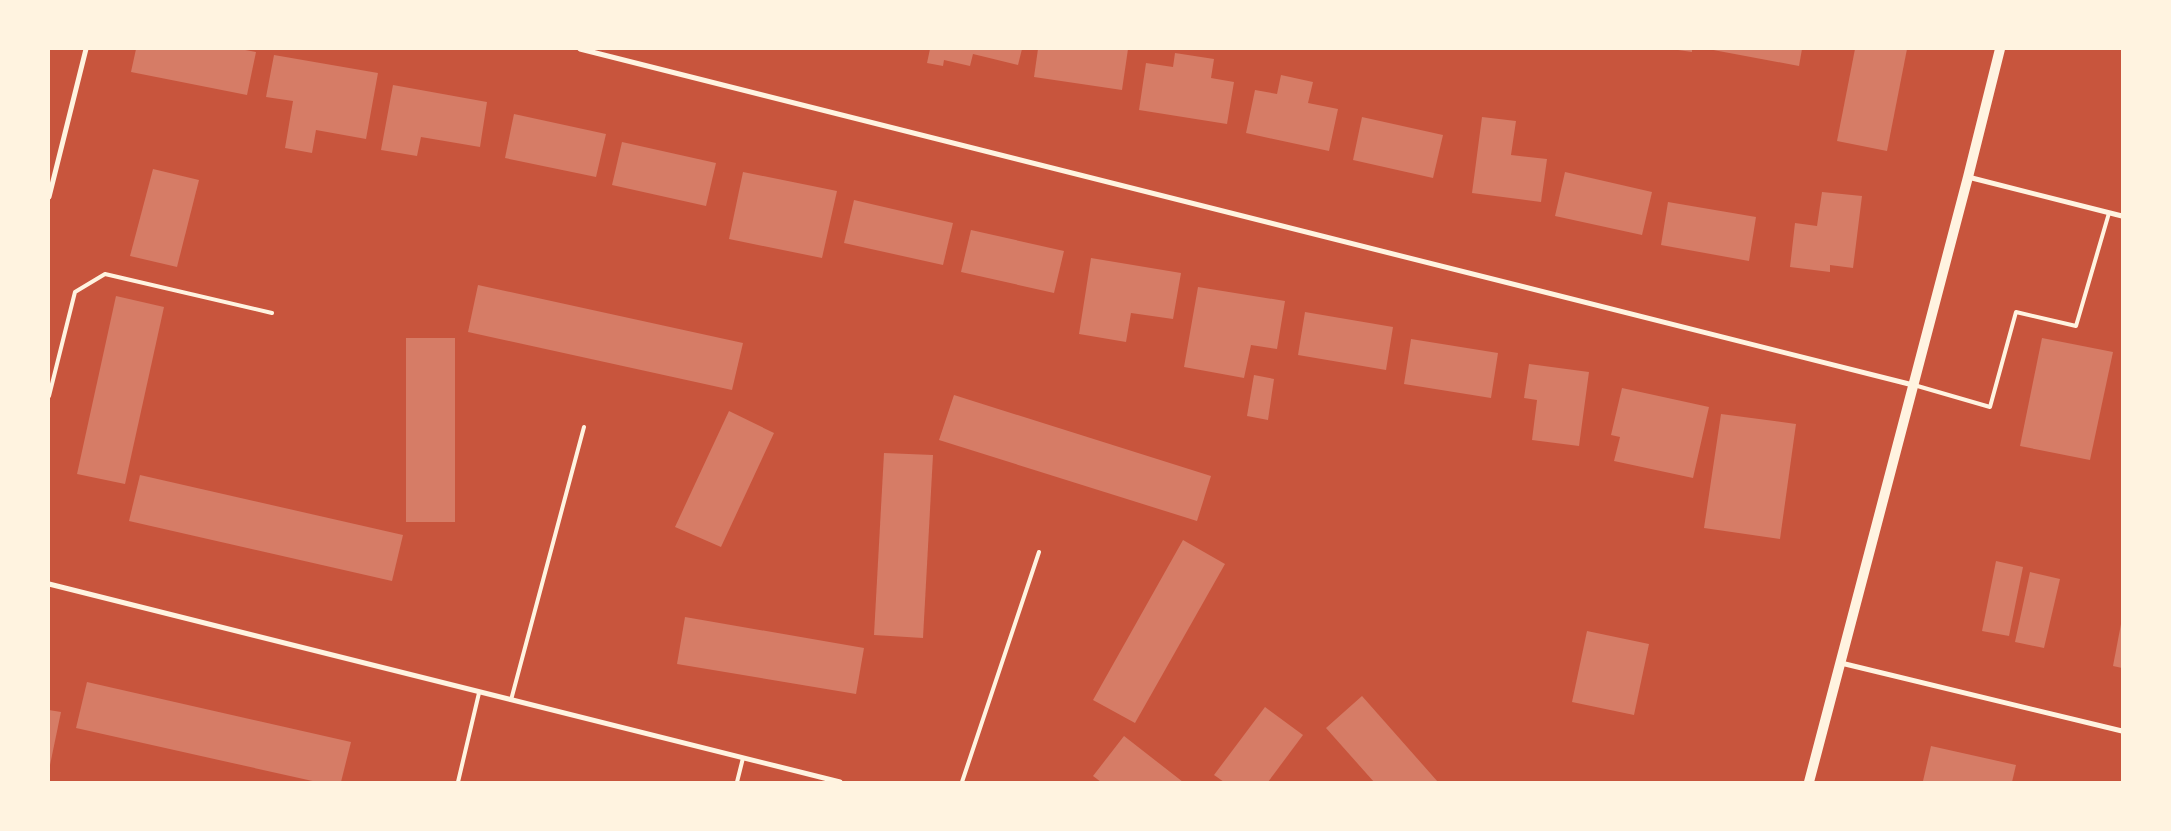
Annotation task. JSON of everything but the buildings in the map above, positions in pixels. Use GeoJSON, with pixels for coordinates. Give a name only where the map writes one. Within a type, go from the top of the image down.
{"type":"FeatureCollection","features":[{"type":"Feature","properties":{"kind":"main road"},"geometry":{"type":"LineString","coordinates":[[1809,782],[1914,385],[2000,49]]}},
{"type":"Feature","properties":{"kind":"street"},"geometry":{"type":"LineString","coordinates":[[49,197],[86,49]]}},
{"type":"Feature","properties":{"kind":"street"},"geometry":{"type":"LineString","coordinates":[[580,49],[1914,385]]}},
{"type":"Feature","properties":{"kind":"street"},"geometry":{"type":"LineString","coordinates":[[1968,177],[2122,216]]}},
{"type":"Feature","properties":{"kind":"street"},"geometry":{"type":"LineString","coordinates":[[49,584],[840,782]]}},
{"type":"Feature","properties":{"kind":"street"},"geometry":{"type":"LineString","coordinates":[[1840,663],[2122,731]]}},
{"type":"Feature","properties":{"kind":"lane"},"geometry":{"type":"LineString","coordinates":[[1914,385],[1990,407],[2016,312],[2076,326],[2109,213]]}},
{"type":"Feature","properties":{"kind":"lane"},"geometry":{"type":"LineString","coordinates":[[49,396],[75,292],[105,274],[272,314]]}},
{"type":"Feature","properties":{"kind":"lane"},"geometry":{"type":"LineString","coordinates":[[511,700],[584,427]]}},
{"type":"Feature","properties":{"kind":"lane"},"geometry":{"type":"LineString","coordinates":[[962,782],[1039,552]]}},
{"type":"Feature","properties":{"kind":"lane"},"geometry":{"type":"LineString","coordinates":[[458,782],[479,692]]}},
{"type":"Feature","properties":{"kind":"lane"},"geometry":{"type":"LineString","coordinates":[[737,782],[743,758]]}}]}
